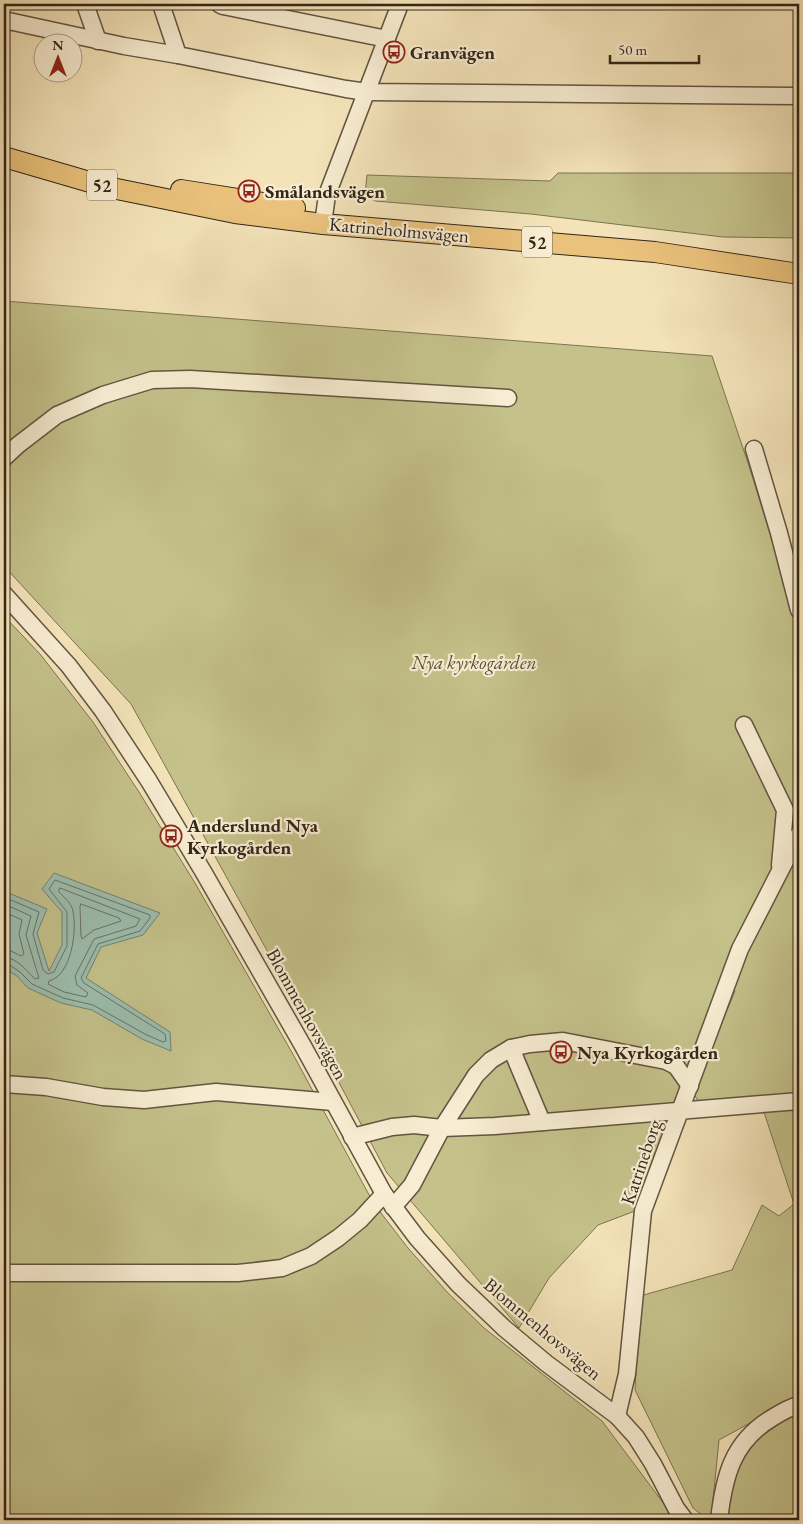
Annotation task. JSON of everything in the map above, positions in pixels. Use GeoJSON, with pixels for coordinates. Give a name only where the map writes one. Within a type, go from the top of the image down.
{"type":"FeatureCollection","features":[{"type":"Feature","properties":{"kind":"main road","name":"Katrineholmsvägen"},"geometry":{"type":"LineString","coordinates":[[4,144],[52,160],[169,188],[323,218],[655,252],[799,274]]}},
{"type":"Feature","properties":{"kind":"main road","name":"Katrineholmsvägen"},"geometry":{"type":"LineString","coordinates":[[4,157],[108,187],[235,213],[656,244],[799,261]]}},
{"type":"Feature","properties":{"kind":"street"},"geometry":{"type":"LineString","coordinates":[[85,4],[98,41]]}},
{"type":"Feature","properties":{"kind":"street"},"geometry":{"type":"LineString","coordinates":[[161,4],[178,55]]}},
{"type":"Feature","properties":{"kind":"street"},"geometry":{"type":"LineString","coordinates":[[219,4],[387,39]]}},
{"type":"Feature","properties":{"kind":"street"},"geometry":{"type":"LineString","coordinates":[[323,218],[327,195],[368,92],[400,4]]}},
{"type":"Feature","properties":{"kind":"street"},"geometry":{"type":"LineString","coordinates":[[4,20],[98,41],[368,92],[799,96]]}},
{"type":"Feature","properties":{"kind":"street"},"geometry":{"type":"LineString","coordinates":[[4,458],[57,415],[103,395],[152,380],[190,379],[508,398]]}},
{"type":"Feature","properties":{"kind":"street"},"geometry":{"type":"LineString","coordinates":[[754,449],[799,610]]}},
{"type":"Feature","properties":{"kind":"street","name":"Blommenhovsvägen"},"geometry":{"type":"LineString","coordinates":[[4,594],[69,666],[125,744],[204,873],[389,1200],[417,1238],[458,1284],[504,1328],[618,1416],[644,1449],[676,1508],[685,1520]]}},
{"type":"Feature","properties":{"kind":"street"},"geometry":{"type":"LineString","coordinates":[[744,725],[785,810],[779,872]]}},
{"type":"Feature","properties":{"kind":"street","name":"Katrineborg"},"geometry":{"type":"LineString","coordinates":[[618,1416],[627,1374],[643,1211],[740,949],[799,834]]}},
{"type":"Feature","properties":{"kind":"street"},"geometry":{"type":"LineString","coordinates":[[4,1272],[238,1273],[282,1268],[311,1256],[412,1185],[442,1128],[476,1075],[491,1060],[510,1048],[563,1041],[666,1061],[676,1066],[690,1086]]}},
{"type":"Feature","properties":{"kind":"street"},"geometry":{"type":"LineString","coordinates":[[510,1048],[542,1122]]}},
{"type":"Feature","properties":{"kind":"street"},"geometry":{"type":"LineString","coordinates":[[4,1084],[46,1087],[103,1097],[144,1100],[216,1092],[333,1102]]}},
{"type":"Feature","properties":{"kind":"street"},"geometry":{"type":"LineString","coordinates":[[352,1137],[392,1127],[414,1125],[442,1128],[542,1122],[799,1101]]}},
{"type":"Feature","properties":{"kind":"street"},"geometry":{"type":"LineString","coordinates":[[719,1520],[726,1474],[739,1449],[764,1422],[799,1405]]}},
{"type":"Feature","properties":{"kind":"green space"},"geometry":{"type":"Polygon","coordinates":[[[558,173],[799,173],[799,238],[723,237],[531,214],[375,201],[365,194],[367,175],[550,181],[558,173]]]}},
{"type":"Feature","properties":{"kind":"green space","name":"Nya kyrkogården"},"geometry":{"type":"Polygon","coordinates":[[[4,301],[712,356],[750,469],[799,628],[799,825],[796,831],[799,833],[799,1396],[719,1440],[711,1520],[708,1520],[693,1508],[635,1390],[640,1296],[732,1270],[762,1205],[779,1216],[794,1204],[759,1097],[699,1102],[693,1093],[735,991],[721,986],[663,1132],[635,1211],[598,1225],[549,1278],[519,1328],[387,1173],[318,1043],[131,704],[4,566],[4,301]]]}},
{"type":"Feature","properties":{"kind":"green space"},"geometry":{"type":"Polygon","coordinates":[[[4,616],[40,654],[93,722],[139,792],[195,883],[294,1056],[374,1204],[408,1248],[448,1293],[484,1328],[602,1421],[676,1520],[453,1517],[452,1520],[4,1520],[4,616]]]}},
{"type":"Feature","properties":{"kind":"green space"},"geometry":{"type":"Polygon","coordinates":[[[799,1414],[799,1519],[728,1520],[728,1510],[735,1478],[747,1454],[754,1444],[773,1427],[799,1414]]]}},
{"type":"Feature","properties":{"kind":"water"},"geometry":{"type":"Polygon","coordinates":[[[54,873],[160,913],[143,935],[101,947],[86,978],[170,1032],[171,1051],[142,1039],[92,1010],[61,1003],[28,988],[17,976],[4,968],[4,891],[47,909],[37,933],[49,971],[62,945],[62,912],[42,889],[54,873]]]}},
{"type":"Feature","properties":{"kind":"place","name":"Granvägen"},"geometry":{"type":"Point","coordinates":[394,52]}},
{"type":"Feature","properties":{"kind":"place","name":"Smålandsvägen"},"geometry":{"type":"Point","coordinates":[249,191]}},
{"type":"Feature","properties":{"kind":"place","name":"Anderslund Nya Kyrkogården"},"geometry":{"type":"Point","coordinates":[171,836]}},
{"type":"Feature","properties":{"kind":"place","name":"Nya Kyrkogården"},"geometry":{"type":"Point","coordinates":[561,1052]}}]}
